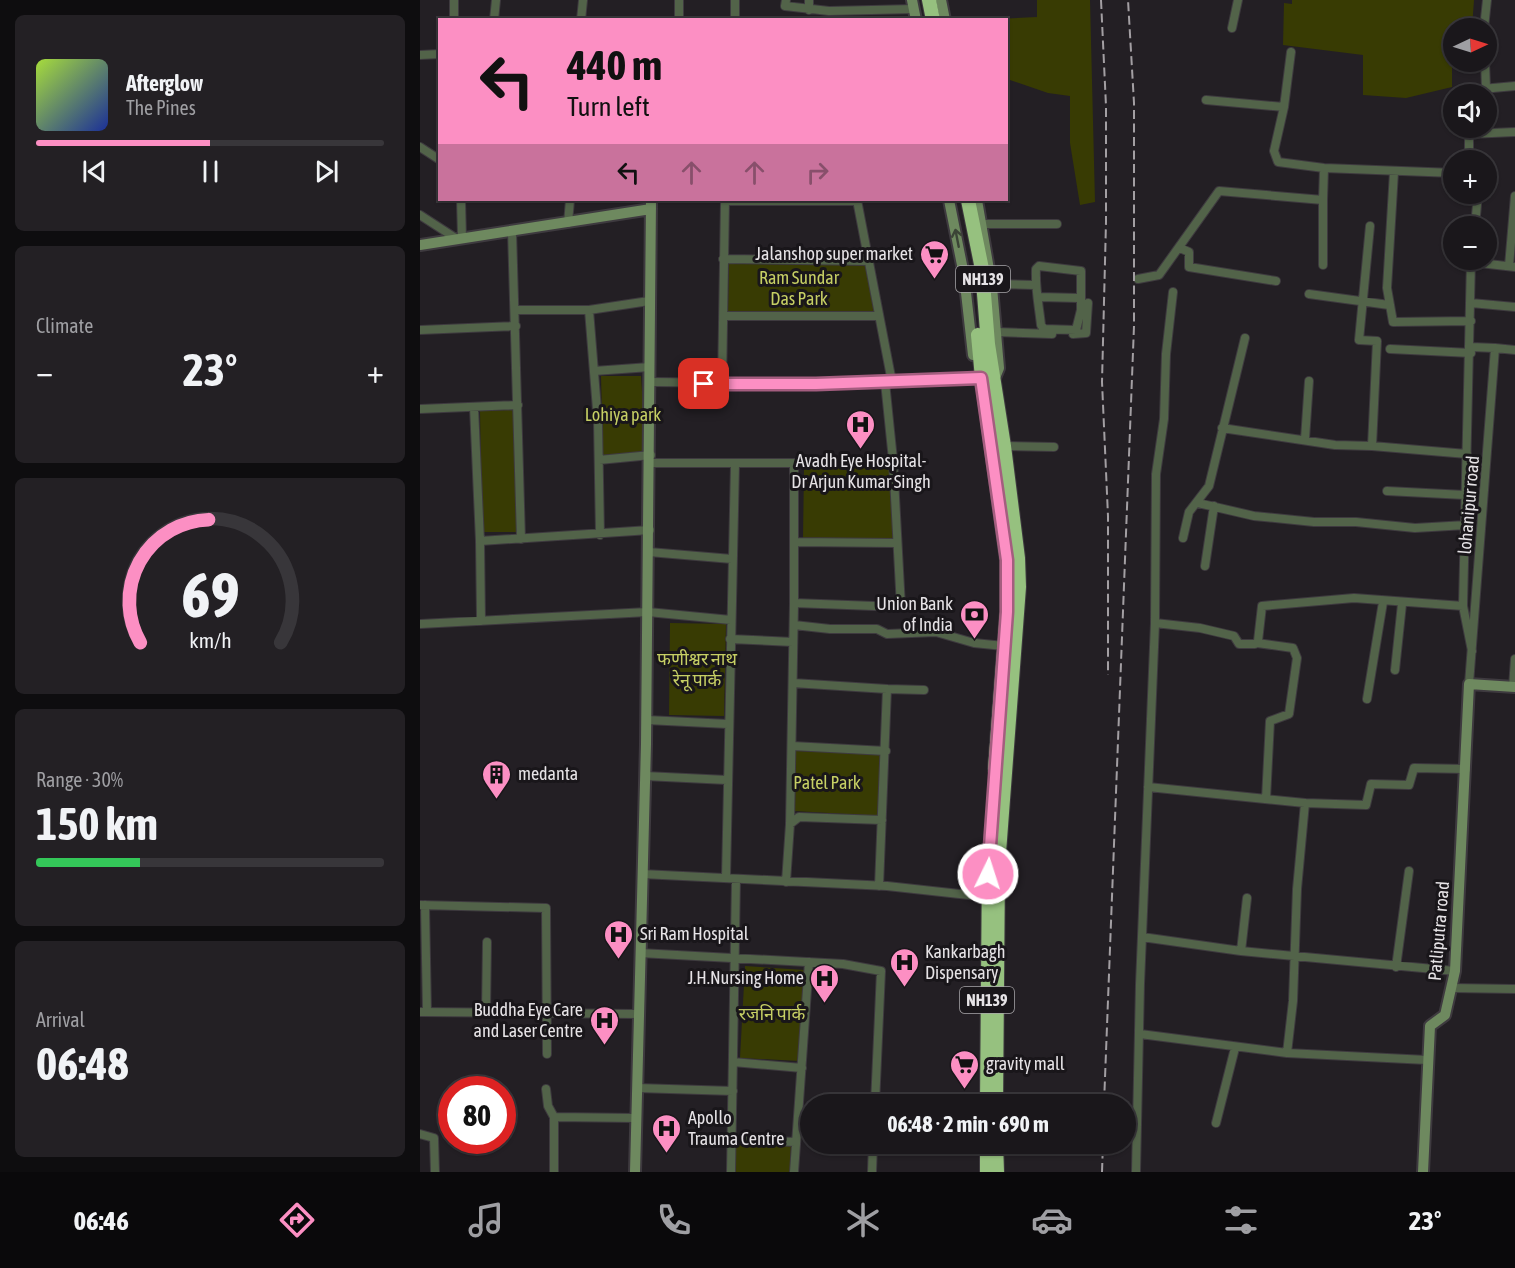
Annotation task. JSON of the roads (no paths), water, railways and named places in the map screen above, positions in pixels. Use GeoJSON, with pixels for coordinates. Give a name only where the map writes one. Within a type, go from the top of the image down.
{"type":"FeatureCollection","features":[{"type":"Feature","properties":{"kind":"highway"},"geometry":{"type":"LineString","coordinates":[[929,0],[933,18]]}},
{"type":"Feature","properties":{"kind":"highway","name":"NH139"},"geometry":{"type":"LineString","coordinates":[[959,201],[973,269],[988,379],[1006,551],[1007,612],[987,897],[987,1094]]}},
{"type":"Feature","properties":{"kind":"highway","name":"NH139"},"geometry":{"type":"LineString","coordinates":[[968,201],[982,269],[985,359]]}},
{"type":"Feature","properties":{"kind":"highway","name":"NH139"},"geometry":{"type":"LineString","coordinates":[[988,379],[1004,446],[1018,558],[1019,587],[998,866],[996,1094]]}},
{"type":"Feature","properties":{"kind":"highway"},"geometry":{"type":"LineString","coordinates":[[987,1154],[987,1172]]}},
{"type":"Feature","properties":{"kind":"highway"},"geometry":{"type":"LineString","coordinates":[[996,1154],[997,1172]]}},
{"type":"Feature","properties":{"kind":"street"},"geometry":{"type":"LineString","coordinates":[[454,0],[454,18]]}},
{"type":"Feature","properties":{"kind":"street"},"geometry":{"type":"LineString","coordinates":[[494,18],[496,0]]}},
{"type":"Feature","properties":{"kind":"street"},"geometry":{"type":"LineString","coordinates":[[582,18],[583,0]]}},
{"type":"Feature","properties":{"kind":"street"},"geometry":{"type":"LineString","coordinates":[[679,18],[680,0]]}},
{"type":"Feature","properties":{"kind":"street"},"geometry":{"type":"LineString","coordinates":[[735,0],[735,18]]}},
{"type":"Feature","properties":{"kind":"street"},"geometry":{"type":"LineString","coordinates":[[786,0],[785,6],[809,10],[917,10]]}},
{"type":"Feature","properties":{"kind":"street"},"geometry":{"type":"LineString","coordinates":[[809,0],[809,10]]}},
{"type":"Feature","properties":{"kind":"street"},"geometry":{"type":"LineString","coordinates":[[941,0],[945,18]]}},
{"type":"Feature","properties":{"kind":"street"},"geometry":{"type":"LineString","coordinates":[[1232,28],[1238,0]]}},
{"type":"Feature","properties":{"kind":"street"},"geometry":{"type":"LineString","coordinates":[[1485,18],[1487,0]]}},
{"type":"Feature","properties":{"kind":"street"},"geometry":{"type":"LineString","coordinates":[[1291,52],[1284,107],[1274,151],[1278,162],[1324,168],[1443,172]]}},
{"type":"Feature","properties":{"kind":"street"},"geometry":{"type":"LineString","coordinates":[[420,55],[438,54]]}},
{"type":"Feature","properties":{"kind":"street"},"geometry":{"type":"LineString","coordinates":[[1497,87],[1515,86]]}},
{"type":"Feature","properties":{"kind":"street"},"geometry":{"type":"LineString","coordinates":[[1206,100],[1284,107]]}},
{"type":"Feature","properties":{"kind":"street"},"geometry":{"type":"LineString","coordinates":[[1497,132],[1515,132]]}},
{"type":"Feature","properties":{"kind":"street"},"geometry":{"type":"LineString","coordinates":[[420,147],[438,159]]}},
{"type":"Feature","properties":{"kind":"street"},"geometry":{"type":"LineString","coordinates":[[1323,265],[1324,168]]}},
{"type":"Feature","properties":{"kind":"street"},"geometry":{"type":"LineString","coordinates":[[1394,172],[1387,288],[1393,322],[1471,321]]}},
{"type":"Feature","properties":{"kind":"street"},"geometry":{"type":"LineString","coordinates":[[1138,279],[1159,275],[1219,191],[1323,200]]}},
{"type":"Feature","properties":{"kind":"street"},"geometry":{"type":"LineString","coordinates":[[1497,265],[1512,267],[1515,196]]}},
{"type":"Feature","properties":{"kind":"street"},"geometry":{"type":"LineString","coordinates":[[460,239],[461,201]]}},
{"type":"Feature","properties":{"kind":"street"},"geometry":{"type":"LineString","coordinates":[[568,223],[570,201]]}},
{"type":"Feature","properties":{"kind":"street"},"geometry":{"type":"LineString","coordinates":[[723,385],[725,201]]}},
{"type":"Feature","properties":{"kind":"street"},"geometry":{"type":"LineString","coordinates":[[794,603],[901,607],[888,382],[879,316],[857,201]]}},
{"type":"Feature","properties":{"kind":"street"},"geometry":{"type":"LineString","coordinates":[[949,201],[964,275],[974,361],[988,379]]}},
{"type":"Feature","properties":{"kind":"street"},"geometry":{"type":"LineString","coordinates":[[650,382],[723,385],[988,379],[999,368],[992,284],[977,201]]}},
{"type":"Feature","properties":{"kind":"street"},"geometry":{"type":"LineString","coordinates":[[420,245],[568,223],[651,205],[649,301],[651,459],[647,720],[635,1172]]}},
{"type":"Feature","properties":{"kind":"street"},"geometry":{"type":"LineString","coordinates":[[420,215],[460,239]]}},
{"type":"Feature","properties":{"kind":"street"},"geometry":{"type":"LineString","coordinates":[[981,224],[1057,224]]}},
{"type":"Feature","properties":{"kind":"street"},"geometry":{"type":"LineString","coordinates":[[1370,226],[1365,303],[1359,340],[1377,341],[1372,446]]}},
{"type":"Feature","properties":{"kind":"street"},"geometry":{"type":"LineString","coordinates":[[512,231],[521,539]]}},
{"type":"Feature","properties":{"kind":"street"},"geometry":{"type":"LineString","coordinates":[[1180,248],[1190,252],[1189,267],[1276,281]]}},
{"type":"Feature","properties":{"kind":"street"},"geometry":{"type":"LineString","coordinates":[[723,259],[869,261]]}},
{"type":"Feature","properties":{"kind":"street"},"geometry":{"type":"LineString","coordinates":[[1039,266],[1080,269],[1082,294],[1079,298],[1080,321],[1074,330],[1044,329],[1041,325],[1039,297],[1035,285],[1036,269],[1039,266]]}},
{"type":"Feature","properties":{"kind":"street"},"geometry":{"type":"LineString","coordinates":[[1471,270],[1471,350],[1463,606],[1472,651]]}},
{"type":"Feature","properties":{"kind":"street"},"geometry":{"type":"LineString","coordinates":[[992,284],[1035,285]]}},
{"type":"Feature","properties":{"kind":"street"},"geometry":{"type":"LineString","coordinates":[[1136,1172],[1142,937],[1155,623],[1156,474],[1164,419],[1166,354],[1173,292]]}},
{"type":"Feature","properties":{"kind":"street"},"geometry":{"type":"LineString","coordinates":[[1309,294],[1365,303],[1389,304]]}},
{"type":"Feature","properties":{"kind":"street"},"geometry":{"type":"LineString","coordinates":[[1039,297],[1079,298]]}},
{"type":"Feature","properties":{"kind":"street"},"geometry":{"type":"LineString","coordinates":[[516,310],[589,310],[649,301]]}},
{"type":"Feature","properties":{"kind":"street"},"geometry":{"type":"LineString","coordinates":[[996,332],[1086,333],[1088,303]]}},
{"type":"Feature","properties":{"kind":"street"},"geometry":{"type":"LineString","coordinates":[[1471,303],[1515,308]]}},
{"type":"Feature","properties":{"kind":"street"},"geometry":{"type":"LineString","coordinates":[[589,310],[599,460],[600,535]]}},
{"type":"Feature","properties":{"kind":"street"},"geometry":{"type":"LineString","coordinates":[[723,316],[879,316]]}},
{"type":"Feature","properties":{"kind":"street"},"geometry":{"type":"LineString","coordinates":[[420,330],[516,326]]}},
{"type":"Feature","properties":{"kind":"street"},"geometry":{"type":"LineString","coordinates":[[1183,538],[1190,513],[1209,486],[1245,338]]}},
{"type":"Feature","properties":{"kind":"street"},"geometry":{"type":"LineString","coordinates":[[1390,349],[1495,348],[1515,350]]}},
{"type":"Feature","properties":{"kind":"street","name":"lohanipur road"},"geometry":{"type":"LineString","coordinates":[[1469,684],[1495,348]]}},
{"type":"Feature","properties":{"kind":"street"},"geometry":{"type":"LineString","coordinates":[[594,371],[650,367]]}},
{"type":"Feature","properties":{"kind":"street"},"geometry":{"type":"LineString","coordinates":[[1305,439],[1309,381]]}},
{"type":"Feature","properties":{"kind":"street"},"geometry":{"type":"LineString","coordinates":[[420,409],[518,405]]}},
{"type":"Feature","properties":{"kind":"street"},"geometry":{"type":"LineString","coordinates":[[474,407],[481,621]]}},
{"type":"Feature","properties":{"kind":"street"},"geometry":{"type":"LineString","coordinates":[[1222,428],[1335,445],[1467,454]]}},
{"type":"Feature","properties":{"kind":"street"},"geometry":{"type":"LineString","coordinates":[[1004,446],[1054,447]]}},
{"type":"Feature","properties":{"kind":"street"},"geometry":{"type":"LineString","coordinates":[[599,460],[651,459],[735,464],[893,460]]}},
{"type":"Feature","properties":{"kind":"street"},"geometry":{"type":"LineString","coordinates":[[786,882],[790,824],[794,642],[794,463]]}},
{"type":"Feature","properties":{"kind":"street"},"geometry":{"type":"LineString","coordinates":[[726,878],[735,464]]}},
{"type":"Feature","properties":{"kind":"street"},"geometry":{"type":"LineString","coordinates":[[1387,491],[1465,495]]}},
{"type":"Feature","properties":{"kind":"street"},"geometry":{"type":"LineString","coordinates":[[1198,503],[1254,516],[1314,522],[1356,522],[1415,528],[1466,525]]}},
{"type":"Feature","properties":{"kind":"street"},"geometry":{"type":"LineString","coordinates":[[1205,566],[1214,506]]}},
{"type":"Feature","properties":{"kind":"street"},"geometry":{"type":"LineString","coordinates":[[480,541],[650,530]]}},
{"type":"Feature","properties":{"kind":"street"},"geometry":{"type":"LineString","coordinates":[[794,542],[897,543]]}},
{"type":"Feature","properties":{"kind":"street"},"geometry":{"type":"LineString","coordinates":[[649,552],[732,559]]}},
{"type":"Feature","properties":{"kind":"street"},"geometry":{"type":"LineString","coordinates":[[1257,643],[1262,606],[1290,606],[1346,599],[1463,606]]}},
{"type":"Feature","properties":{"kind":"street"},"geometry":{"type":"LineString","coordinates":[[1367,699],[1383,602]]}},
{"type":"Feature","properties":{"kind":"street"},"geometry":{"type":"LineString","coordinates":[[1395,670],[1402,604]]}},
{"type":"Feature","properties":{"kind":"street"},"geometry":{"type":"LineString","coordinates":[[420,624],[648,612],[731,620]]}},
{"type":"Feature","properties":{"kind":"street"},"geometry":{"type":"LineString","coordinates":[[1155,623],[1200,628],[1234,636],[1241,644],[1257,643],[1293,648],[1297,658],[1290,714],[1270,721],[1266,799]]}},
{"type":"Feature","properties":{"kind":"street"},"geometry":{"type":"LineString","coordinates":[[794,625],[877,629],[887,634],[936,632],[974,643],[1004,646]]}},
{"type":"Feature","properties":{"kind":"street"},"geometry":{"type":"LineString","coordinates":[[730,639],[794,642]]}},
{"type":"Feature","properties":{"kind":"street"},"geometry":{"type":"LineString","coordinates":[[1469,684],[1514,687],[1515,658]]}},
{"type":"Feature","properties":{"kind":"street"},"geometry":{"type":"LineString","coordinates":[[793,683],[924,690]]}},
{"type":"Feature","properties":{"kind":"street","name":"Patliputra road"},"geometry":{"type":"LineString","coordinates":[[1423,1172],[1430,1026],[1445,1015],[1455,971],[1469,684]]}},
{"type":"Feature","properties":{"kind":"street"},"geometry":{"type":"LineString","coordinates":[[879,886],[887,689]]}},
{"type":"Feature","properties":{"kind":"street"},"geometry":{"type":"LineString","coordinates":[[647,720],[728,724]]}},
{"type":"Feature","properties":{"kind":"street"},"geometry":{"type":"LineString","coordinates":[[792,746],[886,751]]}},
{"type":"Feature","properties":{"kind":"street"},"geometry":{"type":"LineString","coordinates":[[1148,787],[1305,803],[1366,805],[1371,784],[1409,784],[1414,768],[1466,769]]}},
{"type":"Feature","properties":{"kind":"street"},"geometry":{"type":"LineString","coordinates":[[645,776],[727,780]]}},
{"type":"Feature","properties":{"kind":"street"},"geometry":{"type":"LineString","coordinates":[[1287,1053],[1293,1001],[1297,889],[1305,803]]}},
{"type":"Feature","properties":{"kind":"street"},"geometry":{"type":"LineString","coordinates":[[790,824],[799,817],[882,820]]}},
{"type":"Feature","properties":{"kind":"street"},"geometry":{"type":"LineString","coordinates":[[1396,967],[1409,871]]}},
{"type":"Feature","properties":{"kind":"street"},"geometry":{"type":"LineString","coordinates":[[642,874],[879,886],[987,897]]}},
{"type":"Feature","properties":{"kind":"street"},"geometry":{"type":"LineString","coordinates":[[731,1172],[736,879]]}},
{"type":"Feature","properties":{"kind":"street"},"geometry":{"type":"LineString","coordinates":[[1241,951],[1247,898]]}},
{"type":"Feature","properties":{"kind":"street"},"geometry":{"type":"LineString","coordinates":[[547,1054],[548,1013],[546,908],[422,905],[423,1012],[486,1012],[548,1013],[638,1014]]}},
{"type":"Feature","properties":{"kind":"street"},"geometry":{"type":"LineString","coordinates":[[1142,937],[1241,951],[1294,954],[1396,967],[1455,971]]}},
{"type":"Feature","properties":{"kind":"street"},"geometry":{"type":"LineString","coordinates":[[486,1012],[487,942]]}},
{"type":"Feature","properties":{"kind":"street"},"geometry":{"type":"LineString","coordinates":[[640,953],[843,964],[881,971],[875,1094]]}},
{"type":"Feature","properties":{"kind":"street"},"geometry":{"type":"LineString","coordinates":[[794,1172],[809,962]]}},
{"type":"Feature","properties":{"kind":"street"},"geometry":{"type":"LineString","coordinates":[[1451,988],[1515,989]]}},
{"type":"Feature","properties":{"kind":"street"},"geometry":{"type":"LineString","coordinates":[[1140,1034],[1287,1053],[1427,1060]]}},
{"type":"Feature","properties":{"kind":"street"},"geometry":{"type":"LineString","coordinates":[[1216,1123],[1235,1048]]}},
{"type":"Feature","properties":{"kind":"street"},"geometry":{"type":"LineString","coordinates":[[734,1062],[802,1068]]}},
{"type":"Feature","properties":{"kind":"street"},"geometry":{"type":"LineString","coordinates":[[637,1088],[733,1091]]}},
{"type":"Feature","properties":{"kind":"street"},"geometry":{"type":"LineString","coordinates":[[546,1089],[548,1106],[554,1117],[554,1172]]}},
{"type":"Feature","properties":{"kind":"street"},"geometry":{"type":"LineString","coordinates":[[554,1117],[636,1118]]}},
{"type":"Feature","properties":{"kind":"street"},"geometry":{"type":"LineString","coordinates":[[420,1134],[434,1138],[435,1172]]}},
{"type":"Feature","properties":{"kind":"street"},"geometry":{"type":"LineString","coordinates":[[732,1139],[795,1142]]}},
{"type":"Feature","properties":{"kind":"street"},"geometry":{"type":"LineString","coordinates":[[872,1172],[873,1154]]}},
{"type":"Feature","properties":{"kind":"railway"},"geometry":{"type":"LineString","coordinates":[[1101,0],[1106,106],[1102,382],[1108,516],[1108,675]]}},
{"type":"Feature","properties":{"kind":"railway"},"geometry":{"type":"LineString","coordinates":[[1104,1094],[1134,326],[1134,103],[1128,0]]}},
{"type":"Feature","properties":{"kind":"railway"},"geometry":{"type":"LineString","coordinates":[[1102,1172],[1103,1154]]}},
{"type":"Feature","properties":{"kind":"place","name":"Jalanshop super market"},"geometry":{"type":"Point","coordinates":[934,280]}},
{"type":"Feature","properties":{"kind":"place","name":"Avadh Eye Hospital- Dr Arjun Kumar Singh"},"geometry":{"type":"Point","coordinates":[861,450]}},
{"type":"Feature","properties":{"kind":"place","name":"Union Bank of India"},"geometry":{"type":"Point","coordinates":[974,640]}},
{"type":"Feature","properties":{"kind":"place","name":"medanta"},"geometry":{"type":"Point","coordinates":[497,800]}},
{"type":"Feature","properties":{"kind":"place","name":"Sri Ram Hospital"},"geometry":{"type":"Point","coordinates":[619,960]}},
{"type":"Feature","properties":{"kind":"place","name":"Kankarbagh Dispensary"},"geometry":{"type":"Point","coordinates":[904,988]}},
{"type":"Feature","properties":{"kind":"place","name":"J.H.Nursing Home"},"geometry":{"type":"Point","coordinates":[825,1004]}},
{"type":"Feature","properties":{"kind":"place","name":"Buddha Eye Care and Laser Centre"},"geometry":{"type":"Point","coordinates":[604,1046]}},
{"type":"Feature","properties":{"kind":"place","name":"gravity mall"},"geometry":{"type":"Point","coordinates":[965,1090]}},
{"type":"Feature","properties":{"kind":"place","name":"Apollo Trauma Centre"},"geometry":{"type":"Point","coordinates":[667,1154]}},
{"type":"Feature","properties":{"kind":"park label","name":"Ram Sundar Das Park"},"geometry":{"type":"Point","coordinates":[799,288]}},
{"type":"Feature","properties":{"kind":"park label","name":"Lohiya park"},"geometry":{"type":"Point","coordinates":[623,415]}},
{"type":"Feature","properties":{"kind":"park label","name":"फणीश्वर नाथ रेनू पार्क"},"geometry":{"type":"Point","coordinates":[697,669]}},
{"type":"Feature","properties":{"kind":"park label","name":"Patel Park"},"geometry":{"type":"Point","coordinates":[827,783]}},
{"type":"Feature","properties":{"kind":"park label","name":"रजनि पार्क"},"geometry":{"type":"Point","coordinates":[772,1014]}}]}
